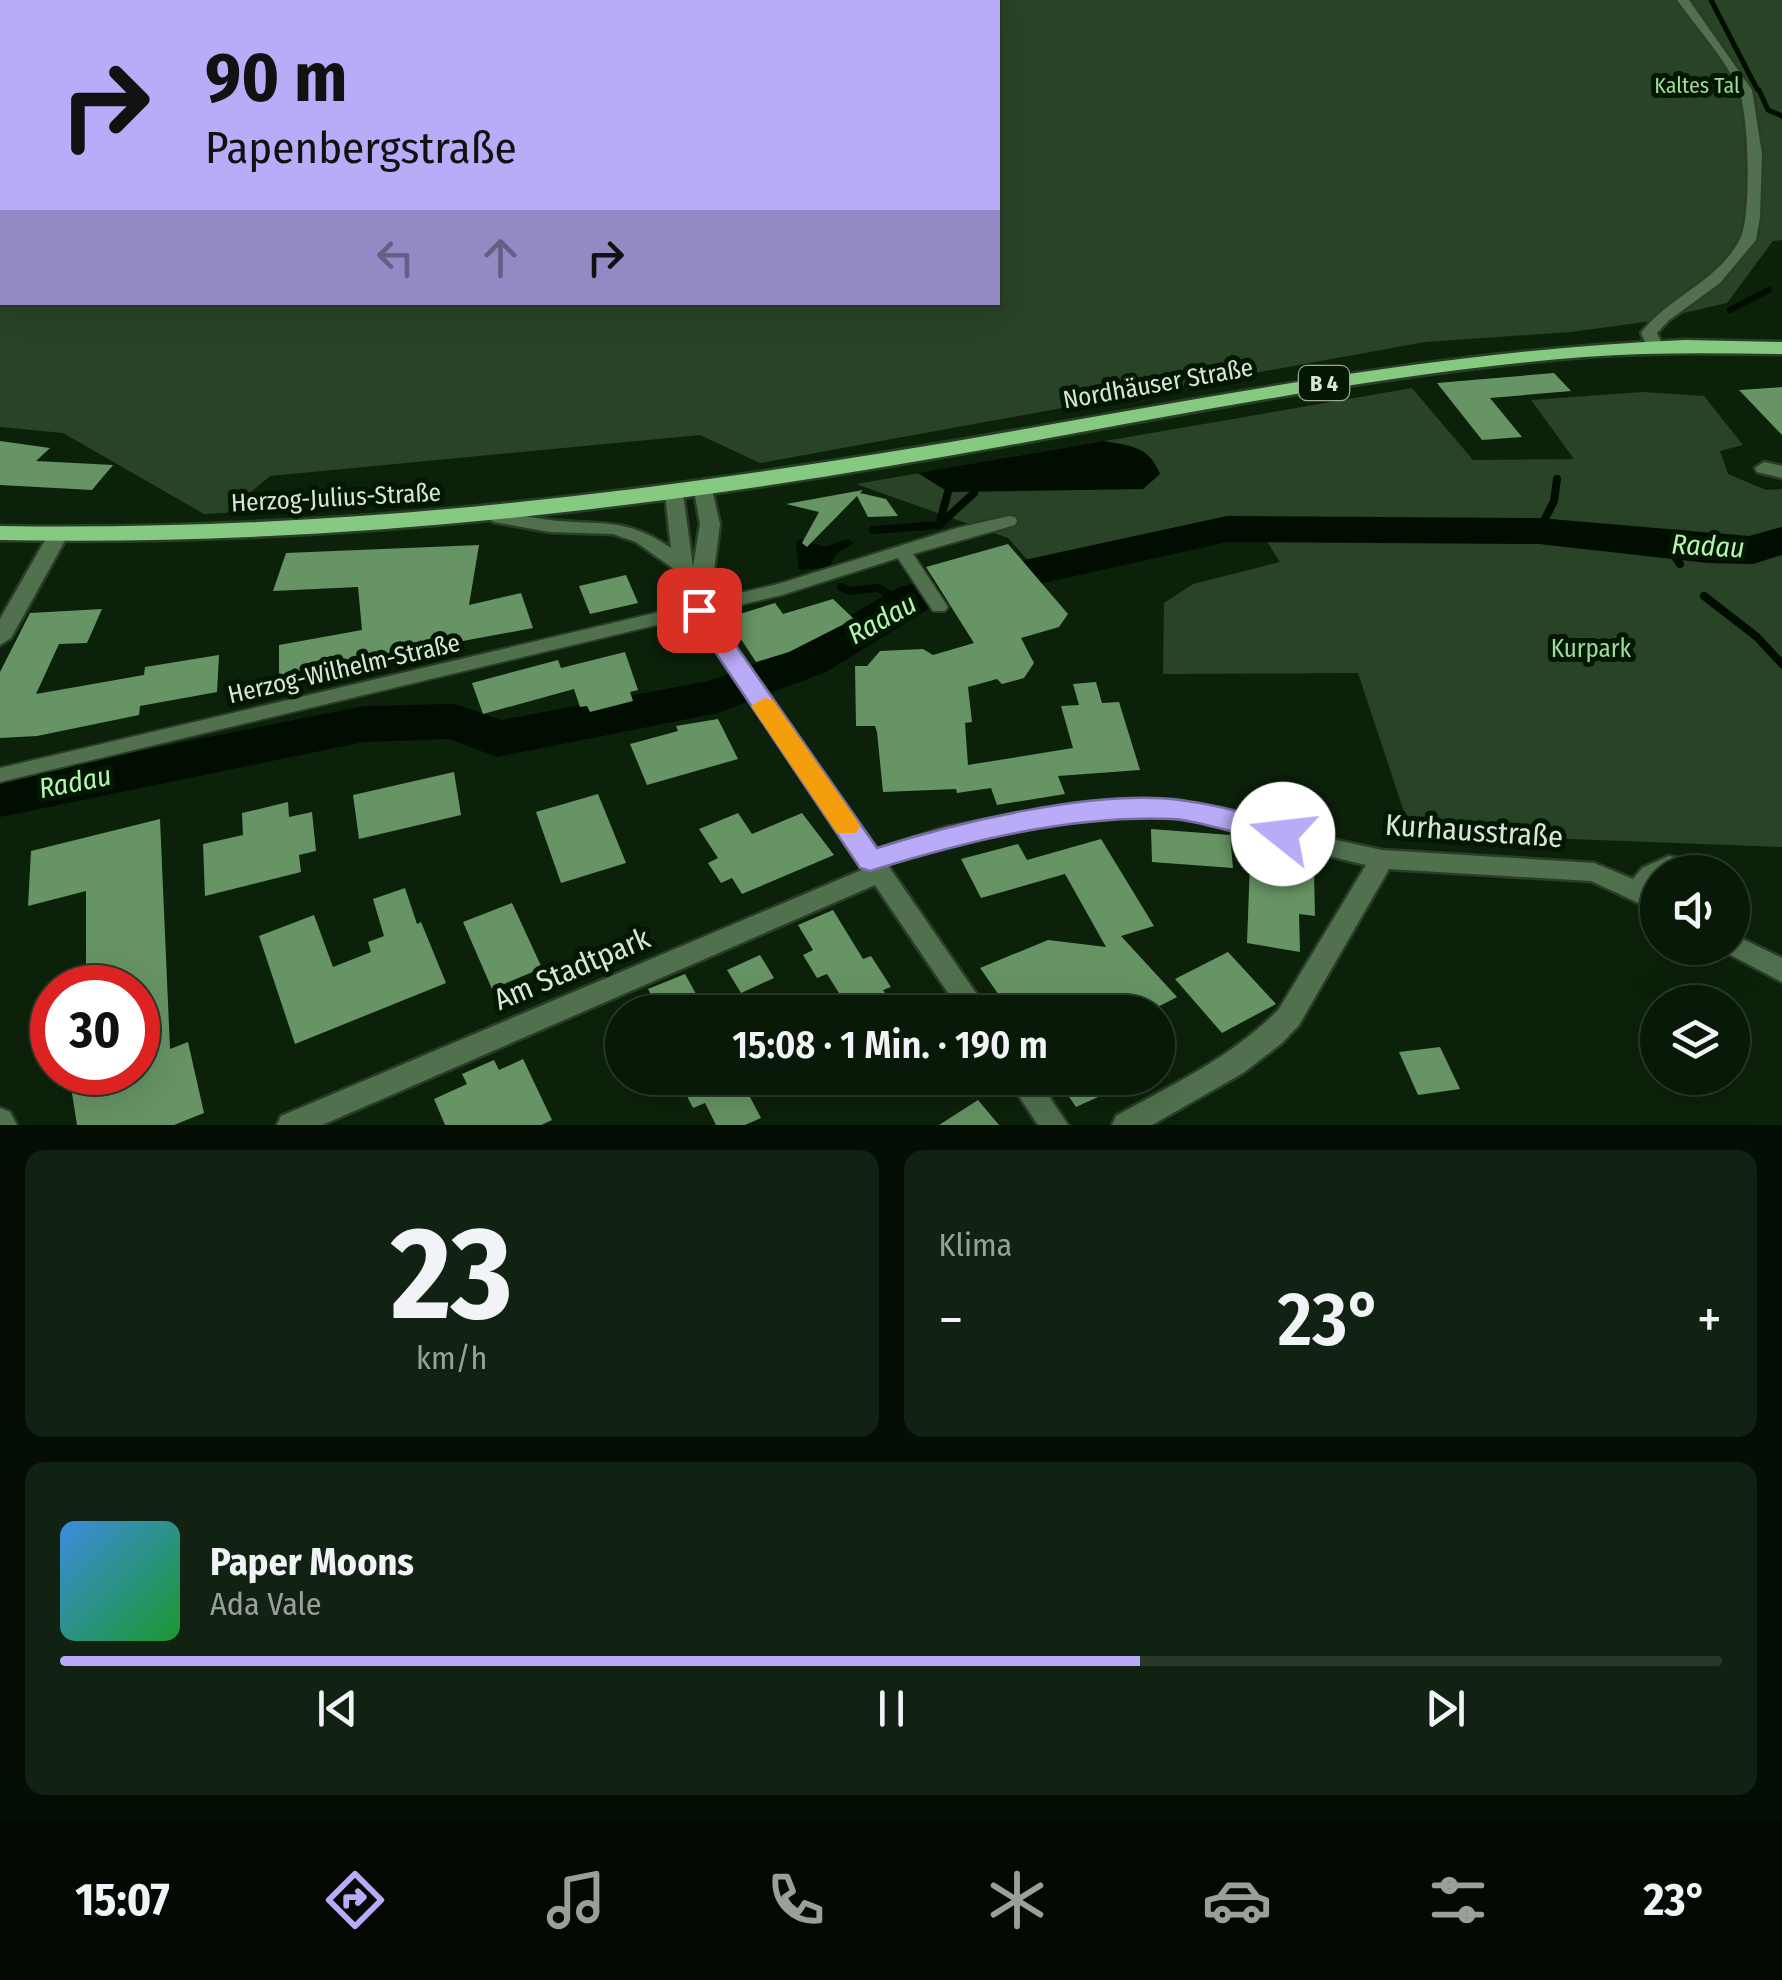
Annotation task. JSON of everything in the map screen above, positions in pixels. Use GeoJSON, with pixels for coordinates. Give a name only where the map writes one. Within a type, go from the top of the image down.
{"type":"FeatureCollection","features":[{"type":"Feature","properties":{"kind":"main road","name":"Nordhäuser Straße"},"geometry":{"type":"LineString","coordinates":[[674,494],[1401,370],[1654,346],[1782,348]]}},
{"type":"Feature","properties":{"kind":"main road","name":"Herzog-Julius-Straße"},"geometry":{"type":"LineString","coordinates":[[0,533],[173,535],[494,516],[674,494]]}},
{"type":"Feature","properties":{"kind":"street"},"geometry":{"type":"LineString","coordinates":[[1654,346],[1649,333],[1662,318],[1714,280],[1748,240],[1753,218],[1755,154],[1746,90],[1683,0]]}},
{"type":"Feature","properties":{"kind":"street"},"geometry":{"type":"LineString","coordinates":[[699,610],[700,575],[710,524],[703,490]]}},
{"type":"Feature","properties":{"kind":"street"},"geometry":{"type":"LineString","coordinates":[[674,494],[682,566],[699,610],[964,995]]}},
{"type":"Feature","properties":{"kind":"street"},"geometry":{"type":"LineString","coordinates":[[494,516],[550,526],[615,528],[643,538],[682,566]]}},
{"type":"Feature","properties":{"kind":"street","name":"Herzog-Wilhelm-Straße"},"geometry":{"type":"LineString","coordinates":[[0,776],[699,610],[1009,521]]}},
{"type":"Feature","properties":{"kind":"street"},"geometry":{"type":"LineString","coordinates":[[0,638],[58,536]]}},
{"type":"Feature","properties":{"kind":"street"},"geometry":{"type":"LineString","coordinates":[[903,552],[939,607]]}},
{"type":"Feature","properties":{"kind":"street","name":"Kurhausstraße"},"geometry":{"type":"LineString","coordinates":[[875,867],[947,836],[1106,810],[1176,809],[1254,824],[1311,844],[1382,859],[1594,872],[1640,894]]}},
{"type":"Feature","properties":{"kind":"street"},"geometry":{"type":"LineString","coordinates":[[1126,1125],[1275,1034],[1290,1017],[1382,859]]}},
{"type":"Feature","properties":{"kind":"street","name":"Am Stadtpark"},"geometry":{"type":"LineString","coordinates":[[290,1125],[875,867]]}},
{"type":"Feature","properties":{"kind":"street"},"geometry":{"type":"LineString","coordinates":[[1750,954],[1782,971]]}},
{"type":"Feature","properties":{"kind":"street"},"geometry":{"type":"LineString","coordinates":[[1033,1095],[1054,1125]]}},
{"type":"Feature","properties":{"kind":"green space","name":"Kaltes Tal"},"geometry":{"type":"Polygon","coordinates":[[[1000,0],[1782,0],[1782,240],[1773,241],[1727,303],[1645,322],[1571,332],[1425,342],[760,463],[700,435],[270,476],[226,513],[204,514],[63,433],[0,427],[0,305],[1000,305],[1000,0]]]}},
{"type":"Feature","properties":{"kind":"green space","name":"Kurpark"},"geometry":{"type":"Polygon","coordinates":[[[1412,388],[1473,460],[1574,459],[1531,400],[1643,392],[1704,396],[1743,445],[1720,451],[1728,474],[1766,490],[1782,489],[1782,847],[1411,833],[1358,673],[1163,674],[1164,603],[1193,584],[1280,562],[1266,540],[1224,537],[1040,574],[1008,538],[856,484],[1412,388]]]}},
{"type":"Feature","properties":{"kind":"shaded area"},"geometry":{"type":"Polygon","coordinates":[[[1104,441],[1145,453],[1160,474],[1143,489],[948,492],[918,473],[1104,441]]]}},
{"type":"Feature","properties":{"kind":"shaded area"},"geometry":{"type":"Polygon","coordinates":[[[801,539],[825,547],[848,539],[854,543],[837,553],[829,567],[799,570],[796,542],[801,539]]]}},
{"type":"Feature","properties":{"kind":"building"},"geometry":{"type":"Polygon","coordinates":[[[1554,373],[1571,391],[1490,398],[1522,437],[1482,440],[1437,383],[1554,373]]]}},
{"type":"Feature","properties":{"kind":"building"},"geometry":{"type":"Polygon","coordinates":[[[1782,387],[1782,435],[1739,390],[1782,387]]]}},
{"type":"Feature","properties":{"kind":"building"},"geometry":{"type":"Polygon","coordinates":[[[0,441],[50,448],[36,461],[113,465],[92,490],[0,485],[0,441]]]}},
{"type":"Feature","properties":{"kind":"building"},"geometry":{"type":"Polygon","coordinates":[[[863,490],[860,493],[886,499],[898,516],[868,517],[857,496],[807,547],[802,543],[819,512],[786,504],[863,490]]]}},
{"type":"Feature","properties":{"kind":"building"},"geometry":{"type":"Polygon","coordinates":[[[1008,544],[1068,614],[1059,627],[1021,638],[1034,663],[1024,678],[1002,684],[997,679],[968,687],[972,722],[965,723],[968,765],[1073,748],[1061,706],[1079,705],[1073,684],[1096,682],[1102,703],[1119,702],[1140,770],[1058,776],[1065,794],[997,805],[991,788],[957,793],[956,789],[883,792],[875,726],[856,726],[855,666],[867,666],[880,651],[923,649],[933,655],[974,643],[926,567],[1008,544]]]}},
{"type":"Feature","properties":{"kind":"building"},"geometry":{"type":"Polygon","coordinates":[[[479,545],[469,605],[521,593],[533,628],[279,675],[279,645],[362,630],[358,587],[273,591],[286,553],[479,545]]]}},
{"type":"Feature","properties":{"kind":"building"},"geometry":{"type":"Polygon","coordinates":[[[626,575],[638,603],[590,614],[579,586],[626,575]]]}},
{"type":"Feature","properties":{"kind":"building"},"geometry":{"type":"Polygon","coordinates":[[[833,599],[854,619],[789,652],[756,662],[727,618],[775,603],[783,614],[833,599]]]}},
{"type":"Feature","properties":{"kind":"building"},"geometry":{"type":"Polygon","coordinates":[[[102,609],[87,643],[59,644],[36,694],[144,675],[145,667],[219,655],[217,692],[140,706],[139,715],[37,736],[0,738],[0,672],[30,613],[102,609]]]}},
{"type":"Feature","properties":{"kind":"building"},"geometry":{"type":"Polygon","coordinates":[[[625,652],[638,690],[630,692],[633,701],[590,712],[587,706],[580,707],[574,689],[483,714],[472,683],[558,660],[561,668],[625,652]]]}},
{"type":"Feature","properties":{"kind":"building"},"geometry":{"type":"Polygon","coordinates":[[[718,719],[738,759],[647,785],[630,744],[678,731],[676,726],[718,719]]]}},
{"type":"Feature","properties":{"kind":"building"},"geometry":{"type":"Polygon","coordinates":[[[454,772],[461,815],[359,839],[353,795],[454,772]]]}},
{"type":"Feature","properties":{"kind":"building"},"geometry":{"type":"Polygon","coordinates":[[[598,794],[626,863],[561,883],[536,812],[598,794]]]}},
{"type":"Feature","properties":{"kind":"building"},"geometry":{"type":"Polygon","coordinates":[[[288,802],[289,817],[312,812],[316,851],[299,855],[301,872],[205,896],[203,844],[243,835],[242,813],[288,802]]]}},
{"type":"Feature","properties":{"kind":"building"},"geometry":{"type":"Polygon","coordinates":[[[738,813],[752,834],[802,813],[834,855],[742,894],[732,878],[721,883],[708,863],[718,858],[699,829],[738,813]]]}},
{"type":"Feature","properties":{"kind":"building"},"geometry":{"type":"Polygon","coordinates":[[[160,819],[170,1049],[188,1042],[204,1113],[174,1125],[77,1125],[72,1095],[160,1095],[160,965],[86,965],[86,891],[28,906],[31,851],[160,819]]]}},
{"type":"Feature","properties":{"kind":"building"},"geometry":{"type":"Polygon","coordinates":[[[1151,829],[1230,835],[1233,868],[1152,862],[1151,829]]]}},
{"type":"Feature","properties":{"kind":"building"},"geometry":{"type":"Polygon","coordinates":[[[1101,839],[1154,926],[1121,936],[1177,997],[999,995],[980,968],[1048,940],[1106,947],[1065,874],[981,898],[961,859],[1018,844],[1027,860],[1101,839]]]}},
{"type":"Feature","properties":{"kind":"building"},"geometry":{"type":"Polygon","coordinates":[[[1250,862],[1314,872],[1315,916],[1299,914],[1300,952],[1247,943],[1250,862]]]}},
{"type":"Feature","properties":{"kind":"building"},"geometry":{"type":"Polygon","coordinates":[[[405,888],[417,924],[421,922],[446,983],[295,1044],[259,936],[314,915],[333,967],[371,952],[368,942],[384,936],[373,899],[405,888]]]}},
{"type":"Feature","properties":{"kind":"building"},"geometry":{"type":"Polygon","coordinates":[[[512,903],[542,968],[492,989],[463,922],[512,903]]]}},
{"type":"Feature","properties":{"kind":"building"},"geometry":{"type":"Polygon","coordinates":[[[833,910],[863,959],[871,956],[891,987],[883,990],[886,995],[840,995],[827,974],[817,978],[803,955],[813,950],[798,925],[833,910]]]}},
{"type":"Feature","properties":{"kind":"building"},"geometry":{"type":"Polygon","coordinates":[[[1228,952],[1276,1004],[1222,1033],[1175,979],[1228,952]]]}},
{"type":"Feature","properties":{"kind":"building"},"geometry":{"type":"Polygon","coordinates":[[[760,955],[774,978],[741,993],[727,970],[760,955]]]}},
{"type":"Feature","properties":{"kind":"building"},"geometry":{"type":"Polygon","coordinates":[[[685,974],[697,995],[651,995],[648,989],[685,974]]]}},
{"type":"Feature","properties":{"kind":"building"},"geometry":{"type":"Polygon","coordinates":[[[1440,1047],[1460,1089],[1418,1095],[1399,1052],[1440,1047]]]}},
{"type":"Feature","properties":{"kind":"building"},"geometry":{"type":"Polygon","coordinates":[[[523,1059],[552,1120],[541,1125],[445,1125],[434,1099],[467,1084],[462,1074],[494,1060],[499,1070],[523,1059]]]}},
{"type":"Feature","properties":{"kind":"building"},"geometry":{"type":"Polygon","coordinates":[[[686,1095],[749,1095],[761,1118],[745,1125],[716,1125],[705,1103],[693,1108],[686,1095]]]}},
{"type":"Feature","properties":{"kind":"building"},"geometry":{"type":"Polygon","coordinates":[[[1068,1095],[1102,1095],[1076,1107],[1068,1095]]]}},
{"type":"Feature","properties":{"kind":"building"},"geometry":{"type":"Polygon","coordinates":[[[978,1100],[999,1125],[939,1125],[978,1100]]]}},
{"type":"Feature","properties":{"kind":"waterway"},"geometry":{"type":"LineString","coordinates":[[1711,0],[1757,89]]}},
{"type":"Feature","properties":{"kind":"waterway"},"geometry":{"type":"LineString","coordinates":[[1759,90],[1768,110],[1782,116]]}},
{"type":"Feature","properties":{"kind":"waterway"},"geometry":{"type":"LineString","coordinates":[[1730,310],[1769,290]]}},
{"type":"Feature","properties":{"kind":"waterway"},"geometry":{"type":"LineString","coordinates":[[1539,531],[1554,501],[1557,479]]}},
{"type":"Feature","properties":{"kind":"waterway"},"geometry":{"type":"LineString","coordinates":[[939,525],[948,492]]}},
{"type":"Feature","properties":{"kind":"waterway"},"geometry":{"type":"LineString","coordinates":[[939,525],[974,493]]}},
{"type":"Feature","properties":{"kind":"waterway"},"geometry":{"type":"LineString","coordinates":[[873,530],[939,525]]}},
{"type":"Feature","properties":{"kind":"waterway","name":"Radau"},"geometry":{"type":"LineString","coordinates":[[0,798],[364,724],[455,721],[497,739],[718,696],[809,661],[915,597],[1227,529],[1539,531],[1753,550],[1782,540]]}},
{"type":"Feature","properties":{"kind":"waterway"},"geometry":{"type":"LineString","coordinates":[[1667,545],[1680,564]]}},
{"type":"Feature","properties":{"kind":"waterway"},"geometry":{"type":"LineString","coordinates":[[841,587],[849,591],[879,588],[903,604]]}},
{"type":"Feature","properties":{"kind":"waterway"},"geometry":{"type":"LineString","coordinates":[[1704,596],[1757,637],[1782,664]]}},
{"type":"Feature","properties":{"kind":"slow traffic"},"geometry":{"type":"LineString","coordinates":[[764,706],[846,826]]}},
{"type":"Feature","properties":{"kind":"route"},"geometry":{"type":"LineString","coordinates":[[699,610],[870,860],[947,836],[1106,810],[1176,809],[1233,819],[1283,834]]}}]}
